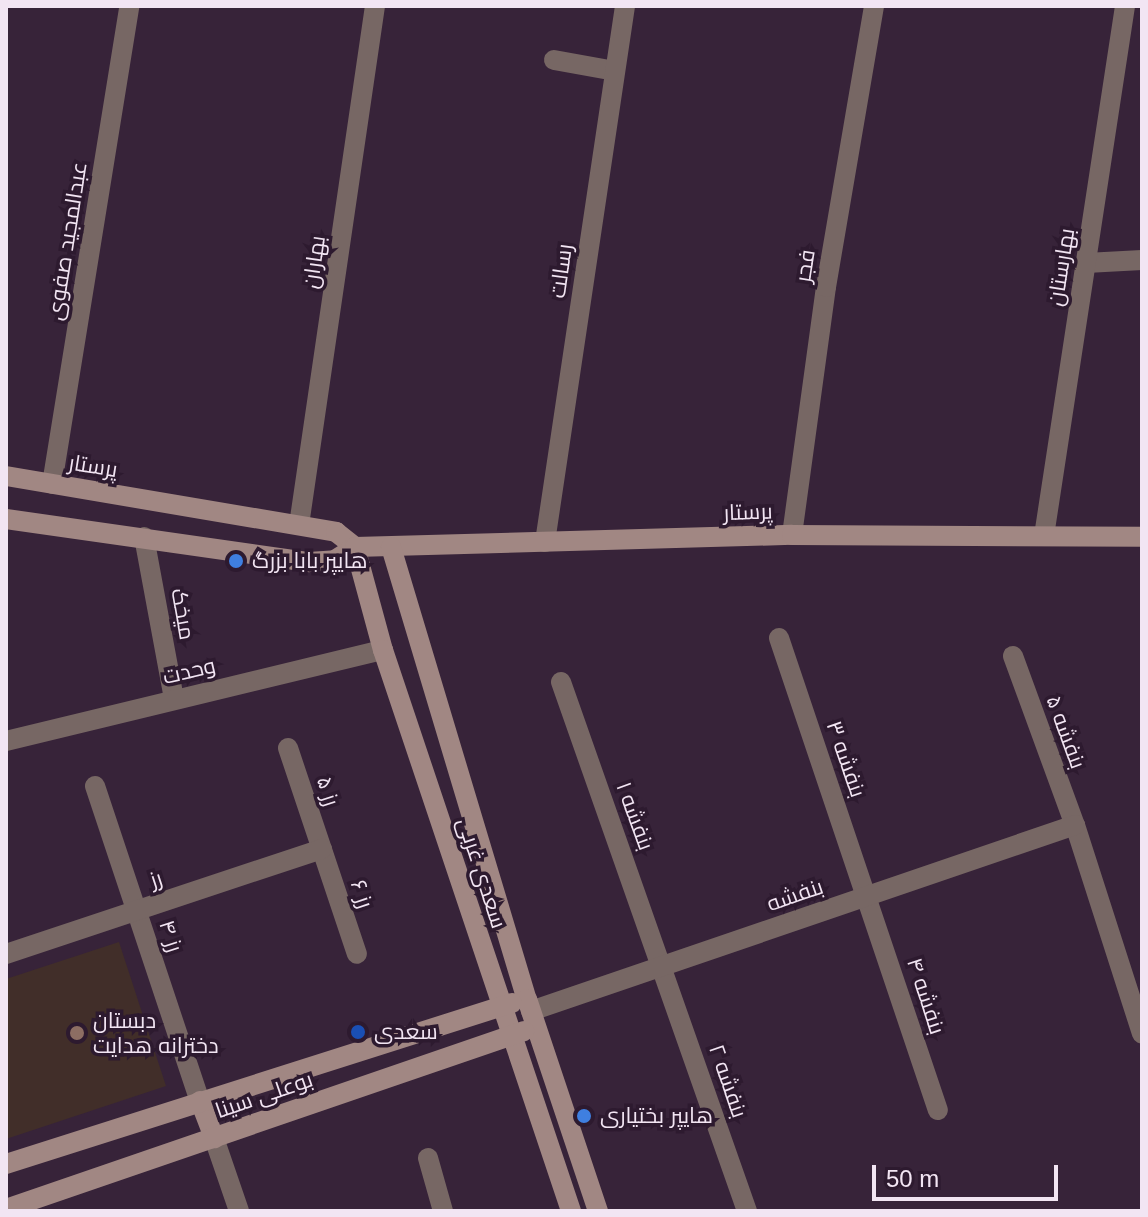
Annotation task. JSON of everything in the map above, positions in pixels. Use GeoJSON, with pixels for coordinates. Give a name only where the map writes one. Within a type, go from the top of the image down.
{"type":"FeatureCollection","features":[{"type":"Feature","properties":{"kind":"main road","name":"پرستار"},"geometry":{"type":"LineString","coordinates":[[6,476],[336,532],[355,547]]}},
{"type":"Feature","properties":{"kind":"main road","name":"پرستار"},"geometry":{"type":"LineString","coordinates":[[6,519],[309,562],[335,560],[355,547],[792,535],[1142,537]]}},
{"type":"Feature","properties":{"kind":"main road","name":"سعدی غربی"},"geometry":{"type":"LineString","coordinates":[[355,547],[383,650],[571,1211]]}},
{"type":"Feature","properties":{"kind":"main road","name":"سعدی غربی"},"geometry":{"type":"LineString","coordinates":[[391,547],[532,1012],[598,1211]]}},
{"type":"Feature","properties":{"kind":"main road","name":"بوعلی سینا"},"geometry":{"type":"LineString","coordinates":[[6,1164],[502,1006],[532,1012],[512,1035],[6,1209]]}},
{"type":"Feature","properties":{"kind":"main road"},"geometry":{"type":"LineString","coordinates":[[200,1101],[214,1138]]}},
{"type":"Feature","properties":{"kind":"street","name":"عبدالمجید صفوی"},"geometry":{"type":"LineString","coordinates":[[52,484],[129,6]]}},
{"type":"Feature","properties":{"kind":"street","name":"بهاران"},"geometry":{"type":"LineString","coordinates":[[299,525],[375,6]]}},
{"type":"Feature","properties":{"kind":"street","name":"رسالت"},"geometry":{"type":"LineString","coordinates":[[545,542],[625,6]]}},
{"type":"Feature","properties":{"kind":"street","name":"فجر"},"geometry":{"type":"LineString","coordinates":[[792,535],[826,287],[874,6]]}},
{"type":"Feature","properties":{"kind":"street","name":"بهارستان"},"geometry":{"type":"LineString","coordinates":[[1044,536],[1125,6]]}},
{"type":"Feature","properties":{"kind":"street"},"geometry":{"type":"LineString","coordinates":[[554,60],[615,71]]}},
{"type":"Feature","properties":{"kind":"street"},"geometry":{"type":"LineString","coordinates":[[1086,263],[1142,260]]}},
{"type":"Feature","properties":{"kind":"street","name":"میخک"},"geometry":{"type":"LineString","coordinates":[[144,537],[174,699]]}},
{"type":"Feature","properties":{"kind":"street","name":"بنفشه ۳"},"geometry":{"type":"LineString","coordinates":[[779,638],[868,896]]}},
{"type":"Feature","properties":{"kind":"street","name":"وحدت"},"geometry":{"type":"LineString","coordinates":[[6,741],[383,650]]}},
{"type":"Feature","properties":{"kind":"street","name":"بنفشه ۵"},"geometry":{"type":"LineString","coordinates":[[1013,656],[1075,825],[1142,1034]]}},
{"type":"Feature","properties":{"kind":"street","name":"بنفشه ۱"},"geometry":{"type":"LineString","coordinates":[[561,682],[663,966]]}},
{"type":"Feature","properties":{"kind":"street","name":"رز ۵"},"geometry":{"type":"LineString","coordinates":[[288,748],[322,849]]}},
{"type":"Feature","properties":{"kind":"street","name":"رز ۴"},"geometry":{"type":"LineString","coordinates":[[95,786],[200,1101]]}},
{"type":"Feature","properties":{"kind":"street","name":"بنفشه"},"geometry":{"type":"LineString","coordinates":[[532,1012],[1075,825]]}},
{"type":"Feature","properties":{"kind":"street","name":"رز"},"geometry":{"type":"LineString","coordinates":[[6,954],[322,849]]}},
{"type":"Feature","properties":{"kind":"street","name":"رز ۶"},"geometry":{"type":"LineString","coordinates":[[322,849],[357,954]]}},
{"type":"Feature","properties":{"kind":"street","name":"بنفشه ۴"},"geometry":{"type":"LineString","coordinates":[[868,896],[938,1110]]}},
{"type":"Feature","properties":{"kind":"street","name":"بنفشه ۲"},"geometry":{"type":"LineString","coordinates":[[663,966],[747,1211]]}},
{"type":"Feature","properties":{"kind":"street"},"geometry":{"type":"LineString","coordinates":[[214,1138],[239,1211]]}},
{"type":"Feature","properties":{"kind":"street"},"geometry":{"type":"LineString","coordinates":[[428,1158],[443,1211]]}},
{"type":"Feature","properties":{"kind":"shaded area","name":"دبستان دخترانه هدایت"},"geometry":{"type":"Polygon","coordinates":[[[119,942],[166,1086],[6,1139],[6,979],[119,942]]]}},
{"type":"Feature","properties":{"kind":"place","name":"هایپر بابا بزرگ"},"geometry":{"type":"Point","coordinates":[236,561]}},
{"type":"Feature","properties":{"kind":"place","name":"سعدی"},"geometry":{"type":"Point","coordinates":[358,1032]}},
{"type":"Feature","properties":{"kind":"place","name":"دبستان دخترانه هدایت"},"geometry":{"type":"Point","coordinates":[77,1033]}},
{"type":"Feature","properties":{"kind":"place","name":"هایپر بختیاری"},"geometry":{"type":"Point","coordinates":[584,1116]}}]}
